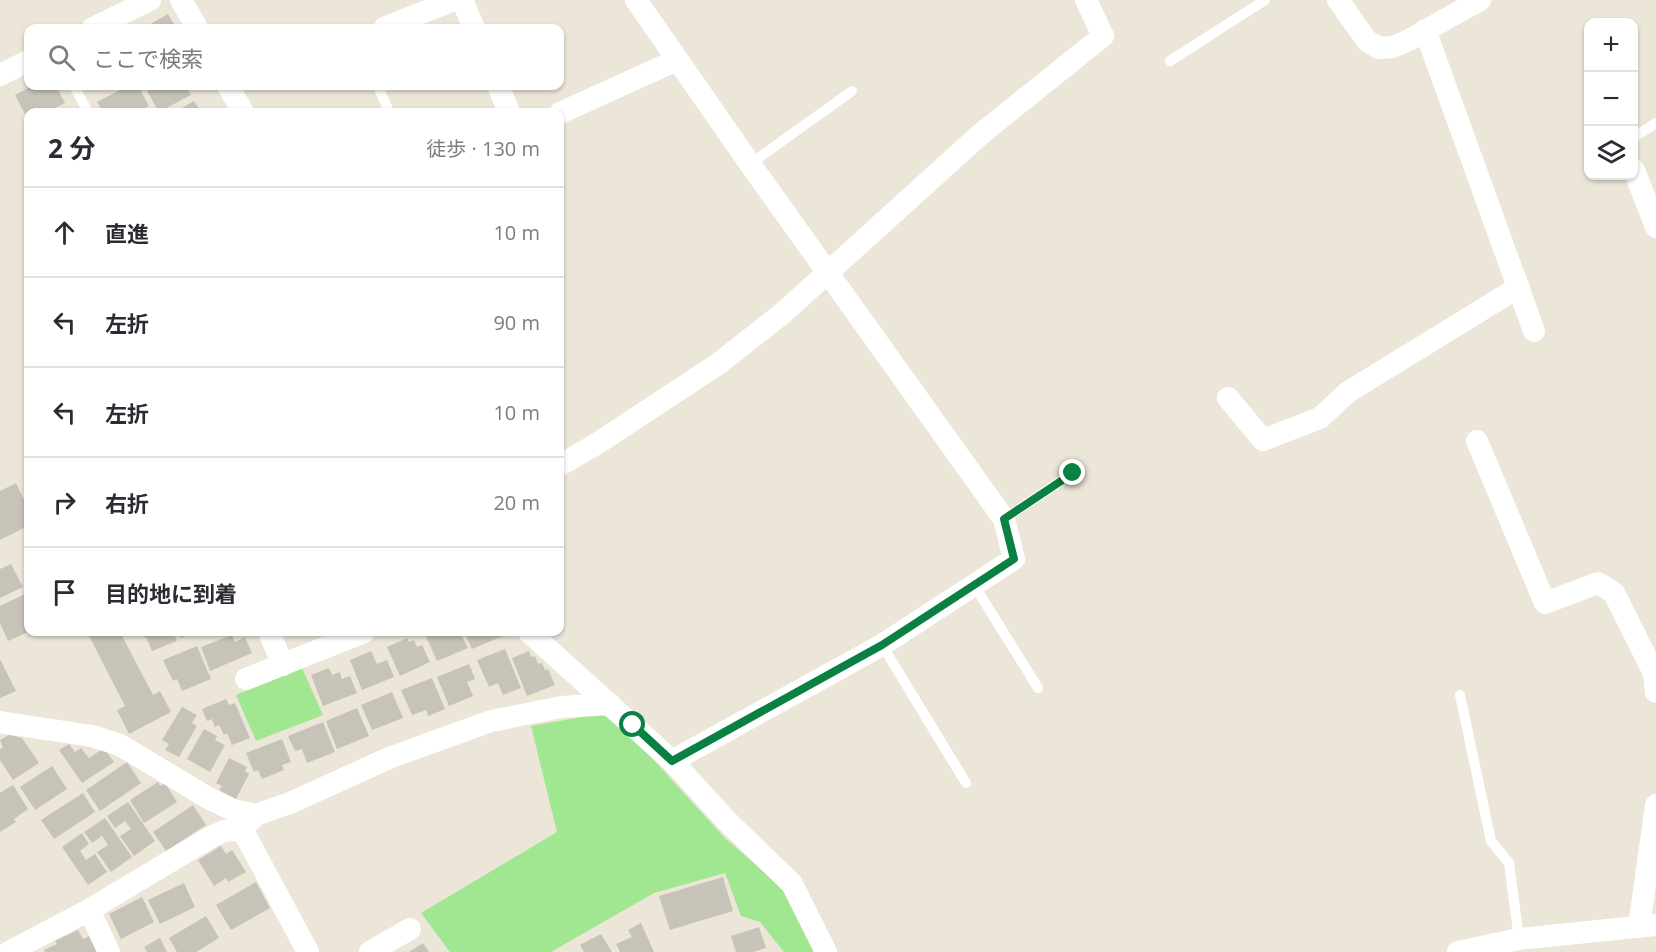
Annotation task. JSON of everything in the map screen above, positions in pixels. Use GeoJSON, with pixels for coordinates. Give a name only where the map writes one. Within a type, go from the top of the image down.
{"type":"FeatureCollection","features":[{"type":"Feature","properties":{"kind":"street"},"geometry":{"type":"LineString","coordinates":[[101,24],[150,0]]}},
{"type":"Feature","properties":{"kind":"street"},"geometry":{"type":"LineString","coordinates":[[181,0],[195,24]]}},
{"type":"Feature","properties":{"kind":"street"},"geometry":{"type":"LineString","coordinates":[[394,24],[454,0]]}},
{"type":"Feature","properties":{"kind":"street"},"geometry":{"type":"LineString","coordinates":[[462,0],[472,24]]}},
{"type":"Feature","properties":{"kind":"street"},"geometry":{"type":"LineString","coordinates":[[636,0],[750,164],[1004,519],[1014,559],[882,645],[672,761]]}},
{"type":"Feature","properties":{"kind":"street"},"geometry":{"type":"LineString","coordinates":[[564,463],[623,427],[718,364],[783,313],[982,133],[1103,36],[1086,0]]}},
{"type":"Feature","properties":{"kind":"street"},"geometry":{"type":"LineString","coordinates":[[1338,0],[1366,41],[1378,48],[1393,47],[1409,40],[1480,0]]}},
{"type":"Feature","properties":{"kind":"street"},"geometry":{"type":"LineString","coordinates":[[1425,30],[1534,331]]}},
{"type":"Feature","properties":{"kind":"street"},"geometry":{"type":"LineString","coordinates":[[564,112],[677,60]]}},
{"type":"Feature","properties":{"kind":"street"},"geometry":{"type":"LineString","coordinates":[[0,75],[24,63]]}},
{"type":"Feature","properties":{"kind":"street"},"geometry":{"type":"LineString","coordinates":[[500,90],[507,108]]}},
{"type":"Feature","properties":{"kind":"street"},"geometry":{"type":"LineString","coordinates":[[1638,180],[1656,227]]}},
{"type":"Feature","properties":{"kind":"street"},"geometry":{"type":"LineString","coordinates":[[1228,398],[1263,440],[1282,433],[1320,418],[1348,392],[1519,287]]}},
{"type":"Feature","properties":{"kind":"street"},"geometry":{"type":"LineString","coordinates":[[1476,441],[1545,603],[1598,583],[1614,593],[1654,673],[1656,692]]}},
{"type":"Feature","properties":{"kind":"street"},"geometry":{"type":"LineString","coordinates":[[271,636],[283,665]]}},
{"type":"Feature","properties":{"kind":"street"},"geometry":{"type":"LineString","coordinates":[[246,679],[354,636]]}},
{"type":"Feature","properties":{"kind":"street"},"geometry":{"type":"LineString","coordinates":[[534,636],[672,761],[728,821],[792,884],[826,952]]}},
{"type":"Feature","properties":{"kind":"street"},"geometry":{"type":"LineString","coordinates":[[9,952],[89,910],[211,837],[389,758],[491,721],[561,707],[610,704]]}},
{"type":"Feature","properties":{"kind":"street"},"geometry":{"type":"LineString","coordinates":[[0,722],[92,736],[120,745],[210,799],[233,810],[249,822],[308,952]]}},
{"type":"Feature","properties":{"kind":"street"},"geometry":{"type":"LineString","coordinates":[[1458,952],[1519,939],[1647,926],[1656,805]]}},
{"type":"Feature","properties":{"kind":"street"},"geometry":{"type":"LineString","coordinates":[[89,910],[109,952]]}},
{"type":"Feature","properties":{"kind":"street"},"geometry":{"type":"LineString","coordinates":[[370,952],[410,929]]}},
{"type":"Feature","properties":{"kind":"lane"},"geometry":{"type":"LineString","coordinates":[[1170,61],[1265,0]]}},
{"type":"Feature","properties":{"kind":"lane"},"geometry":{"type":"LineString","coordinates":[[76,90],[86,108]]}},
{"type":"Feature","properties":{"kind":"lane"},"geometry":{"type":"LineString","coordinates":[[380,90],[387,108]]}},
{"type":"Feature","properties":{"kind":"lane"},"geometry":{"type":"LineString","coordinates":[[750,164],[852,91]]}},
{"type":"Feature","properties":{"kind":"lane"},"geometry":{"type":"LineString","coordinates":[[1638,134],[1656,123]]}},
{"type":"Feature","properties":{"kind":"lane"},"geometry":{"type":"LineString","coordinates":[[1004,519],[1073,473]]}},
{"type":"Feature","properties":{"kind":"lane"},"geometry":{"type":"LineString","coordinates":[[974,585],[1038,688]]}},
{"type":"Feature","properties":{"kind":"lane"},"geometry":{"type":"LineString","coordinates":[[882,645],[966,783]]}},
{"type":"Feature","properties":{"kind":"lane"},"geometry":{"type":"LineString","coordinates":[[1460,695],[1491,841],[1509,863],[1519,939]]}},
{"type":"Feature","properties":{"kind":"green space"},"geometry":{"type":"Polygon","coordinates":[[[302,668],[323,715],[256,741],[236,695],[302,668]]]}},
{"type":"Feature","properties":{"kind":"green space"},"geometry":{"type":"Polygon","coordinates":[[[610,712],[725,838],[784,890],[818,952],[784,952],[760,922],[741,916],[725,873],[654,893],[551,952],[450,952],[421,913],[557,832],[531,726],[610,712]]]}},
{"type":"Feature","properties":{"kind":"building"},"geometry":{"type":"Polygon","coordinates":[[[168,14],[174,24],[150,24],[168,14]]]}},
{"type":"Feature","properties":{"kind":"building"},"geometry":{"type":"Polygon","coordinates":[[[24,90],[58,90],[65,103],[55,108],[24,108],[24,112],[15,95],[24,90]]]}},
{"type":"Feature","properties":{"kind":"building"},"geometry":{"type":"Polygon","coordinates":[[[120,90],[140,90],[149,106],[145,108],[101,108],[97,102],[120,90]]]}},
{"type":"Feature","properties":{"kind":"building"},"geometry":{"type":"Polygon","coordinates":[[[188,90],[191,95],[167,108],[157,108],[147,91],[188,90]]]}},
{"type":"Feature","properties":{"kind":"building"},"geometry":{"type":"Polygon","coordinates":[[[194,101],[198,108],[182,108],[194,101]]]}},
{"type":"Feature","properties":{"kind":"building"},"geometry":{"type":"Polygon","coordinates":[[[16,483],[24,500],[24,528],[0,540],[0,491],[16,483]]]}},
{"type":"Feature","properties":{"kind":"building"},"geometry":{"type":"Polygon","coordinates":[[[11,564],[23,587],[0,598],[0,569],[11,564]]]}},
{"type":"Feature","properties":{"kind":"building"},"geometry":{"type":"Polygon","coordinates":[[[24,594],[24,634],[8,641],[0,623],[0,606],[24,594]]]}},
{"type":"Feature","properties":{"kind":"building"},"geometry":{"type":"Polygon","coordinates":[[[89,636],[122,636],[153,695],[160,691],[171,712],[129,734],[117,710],[125,706],[89,636]]]}},
{"type":"Feature","properties":{"kind":"building"},"geometry":{"type":"Polygon","coordinates":[[[143,636],[175,636],[177,641],[152,651],[146,637],[143,636]]]}},
{"type":"Feature","properties":{"kind":"building"},"geometry":{"type":"Polygon","coordinates":[[[229,636],[232,636],[235,642],[245,637],[252,653],[210,671],[201,647],[229,636]]]}},
{"type":"Feature","properties":{"kind":"building"},"geometry":{"type":"Polygon","coordinates":[[[426,636],[462,636],[468,648],[437,661],[426,636]]]}},
{"type":"Feature","properties":{"kind":"building"},"geometry":{"type":"Polygon","coordinates":[[[466,636],[503,636],[472,649],[466,636]]]}},
{"type":"Feature","properties":{"kind":"building"},"geometry":{"type":"Polygon","coordinates":[[[407,638],[409,642],[414,640],[417,647],[422,645],[430,662],[400,676],[387,647],[407,638]]]}},
{"type":"Feature","properties":{"kind":"building"},"geometry":{"type":"Polygon","coordinates":[[[197,646],[211,679],[182,691],[177,679],[173,681],[163,660],[197,646]]]}},
{"type":"Feature","properties":{"kind":"building"},"geometry":{"type":"Polygon","coordinates":[[[505,649],[521,688],[503,695],[498,683],[489,687],[477,660],[505,649]]]}},
{"type":"Feature","properties":{"kind":"building"},"geometry":{"type":"Polygon","coordinates":[[[371,651],[377,664],[387,660],[394,677],[362,690],[350,660],[371,651]]]}},
{"type":"Feature","properties":{"kind":"building"},"geometry":{"type":"Polygon","coordinates":[[[529,651],[531,657],[535,656],[538,664],[542,663],[545,670],[548,669],[555,685],[527,696],[512,658],[529,651]]]}},
{"type":"Feature","properties":{"kind":"building"},"geometry":{"type":"Polygon","coordinates":[[[0,659],[16,691],[0,698],[0,659]]]}},
{"type":"Feature","properties":{"kind":"building"},"geometry":{"type":"Polygon","coordinates":[[[469,664],[475,679],[467,682],[473,696],[449,706],[437,677],[469,664]]]}},
{"type":"Feature","properties":{"kind":"building"},"geometry":{"type":"Polygon","coordinates":[[[329,668],[332,675],[340,672],[342,679],[350,676],[357,693],[323,706],[311,675],[329,668]]]}},
{"type":"Feature","properties":{"kind":"building"},"geometry":{"type":"Polygon","coordinates":[[[432,678],[445,709],[428,716],[426,710],[412,715],[401,690],[432,678]]]}},
{"type":"Feature","properties":{"kind":"building"},"geometry":{"type":"Polygon","coordinates":[[[392,692],[403,718],[372,730],[361,705],[392,692]]]}},
{"type":"Feature","properties":{"kind":"building"},"geometry":{"type":"Polygon","coordinates":[[[226,699],[229,705],[235,703],[250,738],[232,745],[227,733],[224,735],[219,725],[215,727],[212,719],[207,721],[202,709],[226,699]]]}},
{"type":"Feature","properties":{"kind":"building"},"geometry":{"type":"Polygon","coordinates":[[[182,707],[197,715],[192,723],[197,726],[179,757],[165,750],[169,744],[162,740],[182,707]]]}},
{"type":"Feature","properties":{"kind":"building"},"geometry":{"type":"Polygon","coordinates":[[[357,708],[369,736],[337,749],[326,721],[357,708]]]}},
{"type":"Feature","properties":{"kind":"building"},"geometry":{"type":"Polygon","coordinates":[[[323,722],[335,752],[307,763],[302,749],[295,751],[288,736],[323,722]]]}},
{"type":"Feature","properties":{"kind":"building"},"geometry":{"type":"Polygon","coordinates":[[[204,729],[217,736],[215,740],[225,745],[210,772],[187,759],[204,729]]]}},
{"type":"Feature","properties":{"kind":"building"},"geometry":{"type":"Polygon","coordinates":[[[9,735],[22,738],[39,763],[13,780],[0,760],[0,749],[3,748],[0,740],[9,735]]]}},
{"type":"Feature","properties":{"kind":"building"},"geometry":{"type":"Polygon","coordinates":[[[282,739],[291,762],[282,765],[284,770],[262,779],[258,770],[254,772],[246,753],[282,739]]]}},
{"type":"Feature","properties":{"kind":"building"},"geometry":{"type":"Polygon","coordinates":[[[69,744],[75,752],[81,748],[89,758],[104,748],[114,762],[82,783],[59,750],[69,744]]]}},
{"type":"Feature","properties":{"kind":"building"},"geometry":{"type":"Polygon","coordinates":[[[229,758],[247,767],[245,771],[249,774],[236,799],[219,790],[222,786],[216,783],[229,758]]]}},
{"type":"Feature","properties":{"kind":"building"},"geometry":{"type":"Polygon","coordinates":[[[127,762],[141,783],[100,811],[86,790],[127,762]]]}},
{"type":"Feature","properties":{"kind":"building"},"geometry":{"type":"Polygon","coordinates":[[[52,766],[67,789],[35,810],[20,787],[52,766]]]}},
{"type":"Feature","properties":{"kind":"building"},"geometry":{"type":"Polygon","coordinates":[[[158,782],[160,786],[165,783],[177,802],[144,823],[130,800],[158,782]]]}},
{"type":"Feature","properties":{"kind":"building"},"geometry":{"type":"Polygon","coordinates":[[[13,785],[28,809],[14,819],[16,822],[0,832],[0,793],[13,785]]]}},
{"type":"Feature","properties":{"kind":"building"},"geometry":{"type":"Polygon","coordinates":[[[83,793],[95,812],[54,839],[41,820],[83,793]]]}},
{"type":"Feature","properties":{"kind":"building"},"geometry":{"type":"Polygon","coordinates":[[[128,802],[155,841],[134,856],[120,836],[131,829],[125,821],[115,828],[107,816],[128,802]]]}},
{"type":"Feature","properties":{"kind":"building"},"geometry":{"type":"Polygon","coordinates":[[[193,805],[206,825],[166,851],[153,832],[193,805]]]}},
{"type":"Feature","properties":{"kind":"building"},"geometry":{"type":"Polygon","coordinates":[[[105,818],[132,857],[111,872],[97,852],[108,845],[102,836],[92,843],[84,832],[105,818]]]}},
{"type":"Feature","properties":{"kind":"building"},"geometry":{"type":"Polygon","coordinates":[[[82,833],[89,844],[80,851],[86,860],[95,854],[107,872],[88,885],[62,847],[82,833]]]}},
{"type":"Feature","properties":{"kind":"building"},"geometry":{"type":"Polygon","coordinates":[[[221,846],[226,854],[232,850],[246,872],[228,882],[226,878],[214,886],[198,860],[221,846]]]}},
{"type":"Feature","properties":{"kind":"building"},"geometry":{"type":"Polygon","coordinates":[[[723,877],[733,911],[670,930],[659,896],[723,877]]]}},
{"type":"Feature","properties":{"kind":"building"},"geometry":{"type":"Polygon","coordinates":[[[256,882],[270,908],[231,930],[216,905],[256,882]]]}},
{"type":"Feature","properties":{"kind":"building"},"geometry":{"type":"Polygon","coordinates":[[[184,883],[195,907],[160,924],[148,900],[184,883]]]}},
{"type":"Feature","properties":{"kind":"building"},"geometry":{"type":"Polygon","coordinates":[[[142,897],[154,922],[121,939],[109,914],[142,897]]]}},
{"type":"Feature","properties":{"kind":"building"},"geometry":{"type":"Polygon","coordinates":[[[206,916],[219,938],[196,952],[177,952],[169,938],[206,916]]]}},
{"type":"Feature","properties":{"kind":"building"},"geometry":{"type":"Polygon","coordinates":[[[641,923],[654,952],[620,952],[616,944],[632,937],[628,930],[641,923]]]}},
{"type":"Feature","properties":{"kind":"building"},"geometry":{"type":"Polygon","coordinates":[[[759,927],[766,948],[753,952],[736,952],[731,936],[759,927]]]}},
{"type":"Feature","properties":{"kind":"building"},"geometry":{"type":"Polygon","coordinates":[[[78,930],[83,939],[89,936],[97,952],[45,952],[44,950],[57,944],[55,941],[78,930]]]}},
{"type":"Feature","properties":{"kind":"building"},"geometry":{"type":"Polygon","coordinates":[[[601,934],[612,952],[584,952],[580,945],[601,934]]]}},
{"type":"Feature","properties":{"kind":"building"},"geometry":{"type":"Polygon","coordinates":[[[160,938],[167,952],[147,952],[144,947],[160,938]]]}},
{"type":"Feature","properties":{"kind":"building"},"geometry":{"type":"Polygon","coordinates":[[[423,943],[429,952],[409,952],[423,943]]]}},
{"type":"Feature","properties":{"kind":"route"},"geometry":{"type":"LineString","coordinates":[[633,725],[672,761],[882,645],[1014,559],[1004,519],[1073,473]]}}]}
